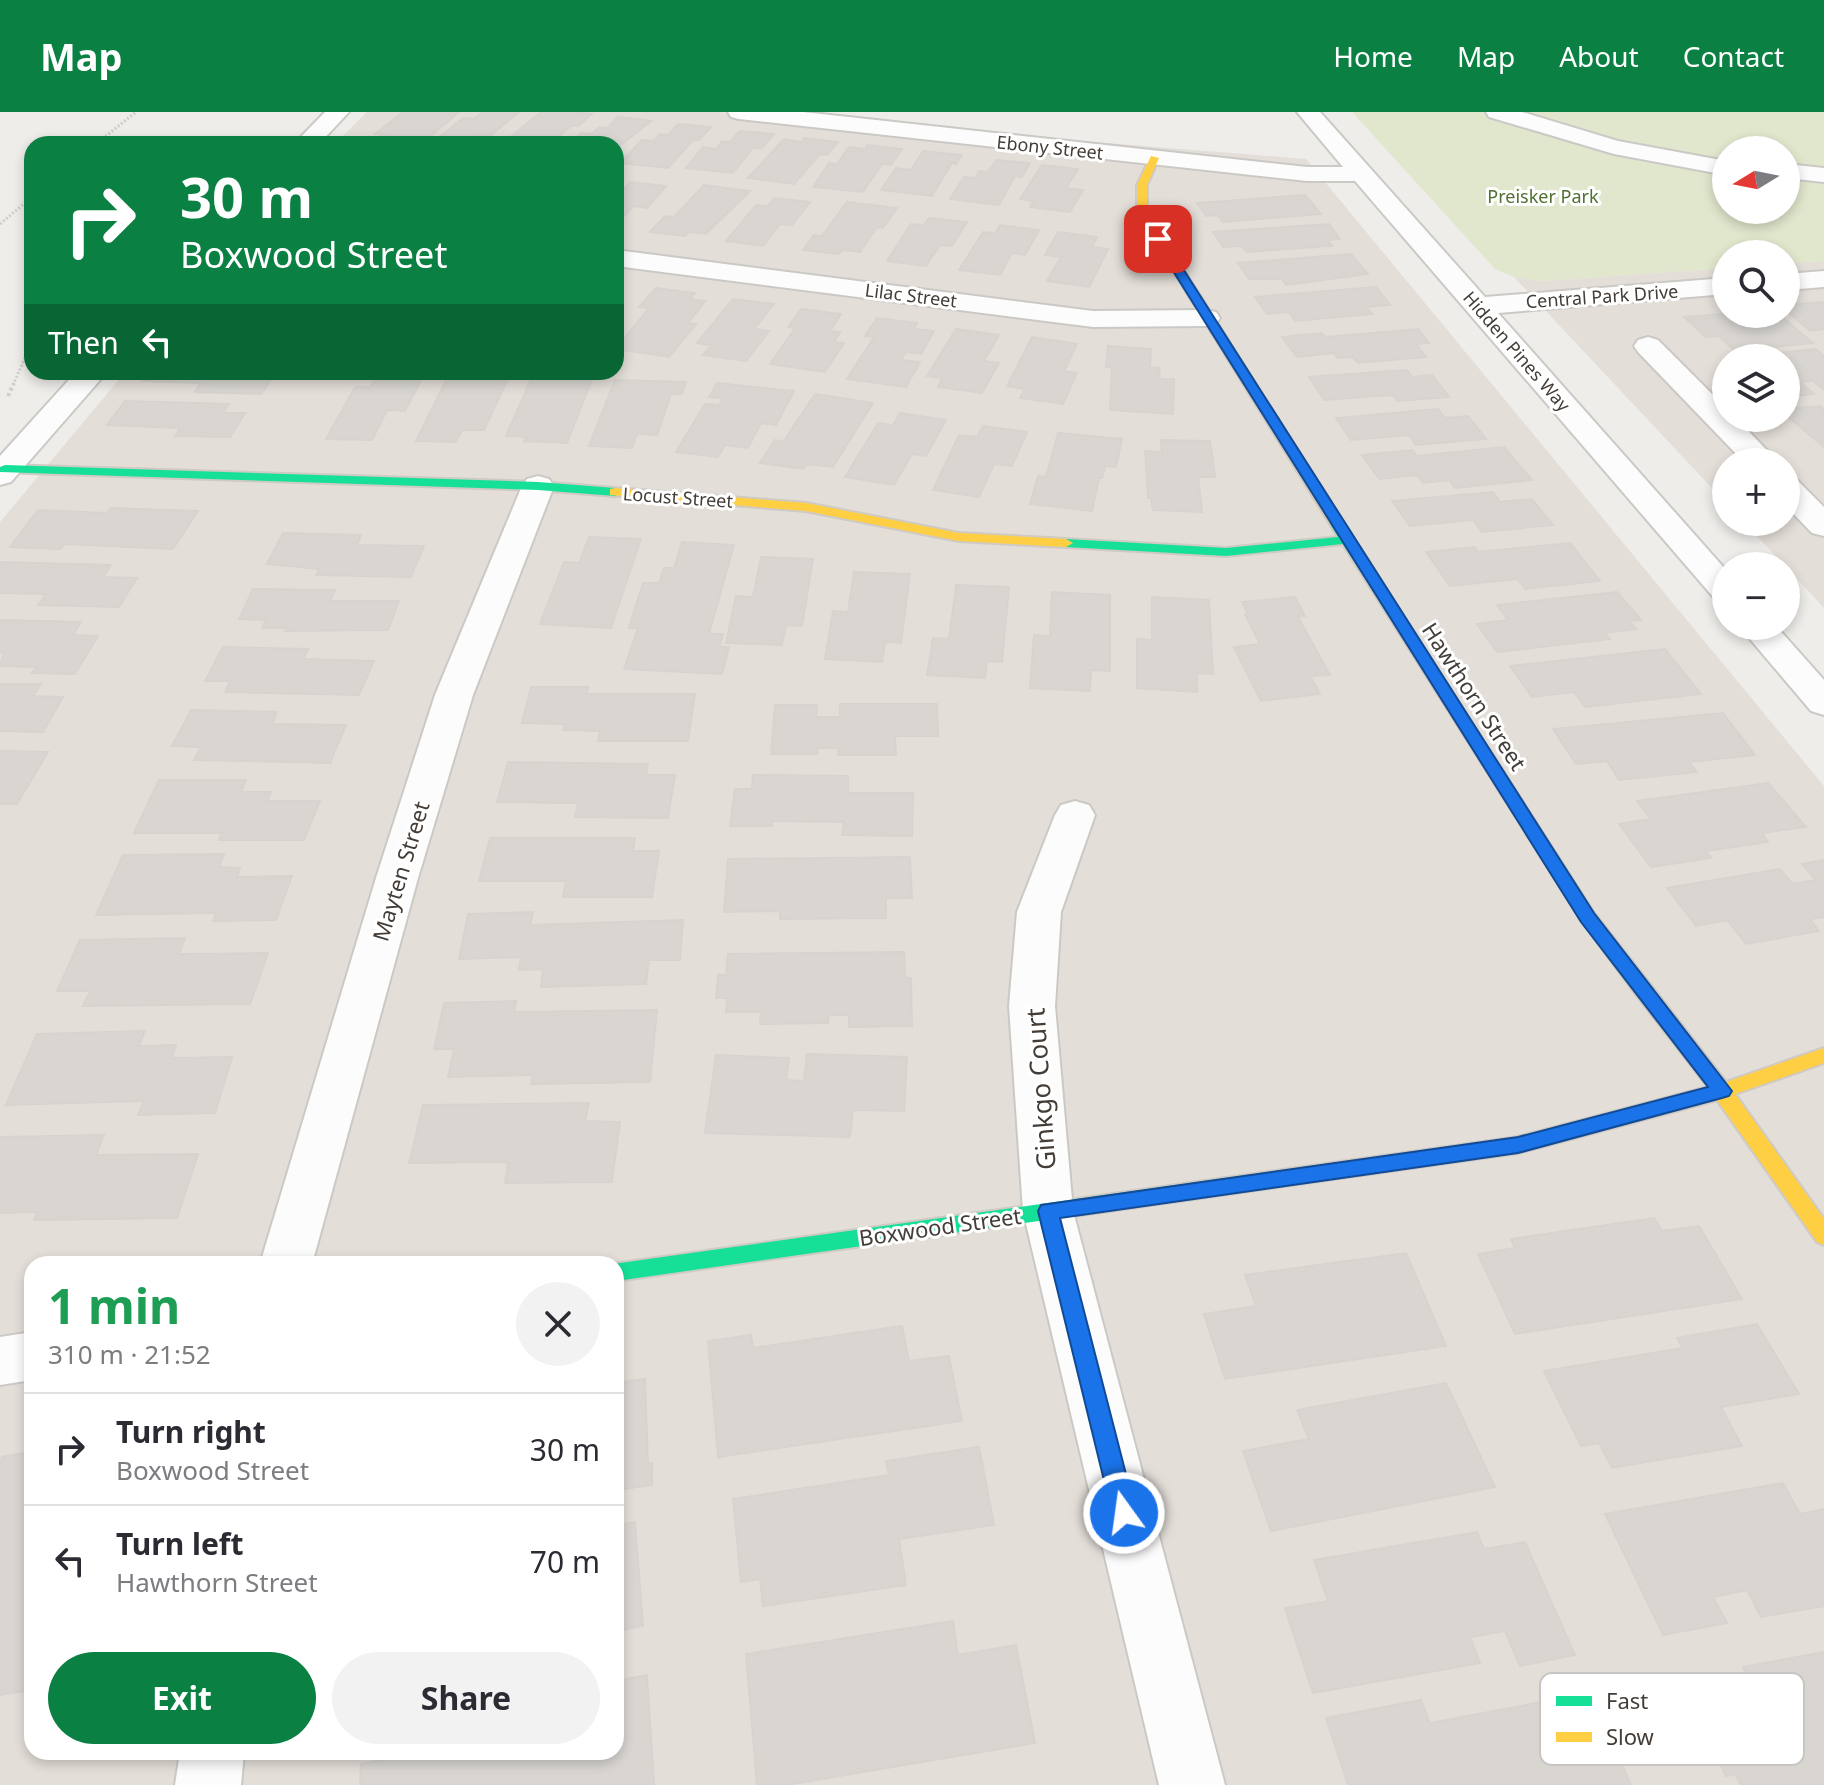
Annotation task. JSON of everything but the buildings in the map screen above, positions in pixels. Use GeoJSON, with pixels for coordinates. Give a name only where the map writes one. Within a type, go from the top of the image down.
{"type":"FeatureCollection","features":[{"type":"Feature","properties":{"kind":"street"},"geometry":{"type":"LineString","coordinates":[[314,136],[338,112]]}},
{"type":"Feature","properties":{"kind":"street","name":"Ebony Street"},"geometry":{"type":"LineString","coordinates":[[739,112],[1307,174],[1362,174]]}},
{"type":"Feature","properties":{"kind":"street","name":"Hidden Pines Way"},"geometry":{"type":"LineString","coordinates":[[1308,112],[1712,575]]}},
{"type":"Feature","properties":{"kind":"street"},"geometry":{"type":"LineString","coordinates":[[1497,112],[1614,147],[1712,165]]}},
{"type":"Feature","properties":{"kind":"street","name":"Hawthorn Street"},"geometry":{"type":"LineString","coordinates":[[1154,158],[1142,185],[1142,212],[1206,318],[1588,917],[1722,1091],[1824,1236]]}},
{"type":"Feature","properties":{"kind":"street"},"geometry":{"type":"LineString","coordinates":[[1800,172],[1824,175]]}},
{"type":"Feature","properties":{"kind":"street","name":"Lilac Street"},"geometry":{"type":"LineString","coordinates":[[624,259],[1093,319],[1206,318]]}},
{"type":"Feature","properties":{"kind":"street"},"geometry":{"type":"LineString","coordinates":[[1800,281],[1824,279]]}},
{"type":"Feature","properties":{"kind":"street","name":"Central Park Drive"},"geometry":{"type":"LineString","coordinates":[[1478,306],[1712,287]]}},
{"type":"Feature","properties":{"kind":"street"},"geometry":{"type":"LineString","coordinates":[[1648,346],[1748,448]]}},
{"type":"Feature","properties":{"kind":"street"},"geometry":{"type":"LineString","coordinates":[[2,472],[85,380]]}},
{"type":"Feature","properties":{"kind":"street","name":"Locust Street"},"geometry":{"type":"LineString","coordinates":[[2,472],[538,486],[806,507],[959,537],[1226,552],[1347,540]]}},
{"type":"Feature","properties":{"kind":"street","name":"Mayten Street"},"geometry":{"type":"LineString","coordinates":[[288,1256],[393,893],[454,695],[538,486]]}},
{"type":"Feature","properties":{"kind":"street"},"geometry":{"type":"LineString","coordinates":[[1800,501],[1824,526]]}},
{"type":"Feature","properties":{"kind":"street"},"geometry":{"type":"LineString","coordinates":[[1769,640],[1824,703]]}},
{"type":"Feature","properties":{"kind":"street","name":"Ginkgo Court"},"geometry":{"type":"LineString","coordinates":[[1075,815],[1039,912],[1032,1006],[1048,1211],[1192,1785]]}},
{"type":"Feature","properties":{"kind":"street","name":"Boxwood Street"},"geometry":{"type":"LineString","coordinates":[[624,1271],[1518,1145],[1722,1091],[1824,1055]]}},
{"type":"Feature","properties":{"kind":"street"},"geometry":{"type":"LineString","coordinates":[[0,1361],[24,1357]]}},
{"type":"Feature","properties":{"kind":"street"},"geometry":{"type":"LineString","coordinates":[[208,1785],[211,1760]]}},
{"type":"Feature","properties":{"kind":"path"},"geometry":{"type":"LineString","coordinates":[[106,136],[136,112]]}},
{"type":"Feature","properties":{"kind":"path"},"geometry":{"type":"LineString","coordinates":[[0,224],[24,204]]}},
{"type":"Feature","properties":{"kind":"path"},"geometry":{"type":"LineString","coordinates":[[6,399],[24,360]]}},
{"type":"Feature","properties":{"kind":"shaded area"},"geometry":{"type":"Polygon","coordinates":[[[367,112],[718,112],[1306,159],[1824,786],[1824,1785],[0,1785],[0,522],[118,380],[624,380],[624,136],[343,136],[367,112]]]}},
{"type":"Feature","properties":{"kind":"shaded area"},"geometry":{"type":"Polygon","coordinates":[[[1824,261],[1824,608],[1800,582],[1800,552],[1772,552],[1757,536],[1800,536],[1800,448],[1712,448],[1712,488],[1514,277],[1542,281],[1712,269],[1712,328],[1800,328],[1800,262],[1824,261]]]}},
{"type":"Feature","properties":{"kind":"green space","name":"Preisker Park"},"geometry":{"type":"Polygon","coordinates":[[[1352,112],[1824,112],[1824,261],[1800,262],[1800,240],[1712,240],[1712,269],[1542,281],[1514,277],[1495,269],[1352,112]]]}},
{"type":"Feature","properties":{"kind":"traffic: fast"},"geometry":{"type":"LineString","coordinates":[[5,469],[538,486],[615,492]]}},
{"type":"Feature","properties":{"kind":"traffic: fast"},"geometry":{"type":"LineString","coordinates":[[1336,522],[1588,917],[1642,988]]}},
{"type":"Feature","properties":{"kind":"traffic: fast"},"geometry":{"type":"LineString","coordinates":[[1066,543],[1226,552],[1347,540]]}},
{"type":"Feature","properties":{"kind":"traffic: fast"},"geometry":{"type":"LineString","coordinates":[[624,1271],[1390,1163]]}},
{"type":"Feature","properties":{"kind":"traffic: slow"},"geometry":{"type":"LineString","coordinates":[[1154,158],[1142,185],[1142,212],[1336,522]]}},
{"type":"Feature","properties":{"kind":"traffic: slow"},"geometry":{"type":"LineString","coordinates":[[615,492],[806,507],[959,537],[1066,543]]}},
{"type":"Feature","properties":{"kind":"traffic: slow"},"geometry":{"type":"LineString","coordinates":[[1642,988],[1722,1091],[1824,1236]]}},
{"type":"Feature","properties":{"kind":"traffic: slow"},"geometry":{"type":"LineString","coordinates":[[1390,1163],[1518,1145],[1722,1091],[1824,1055]]}},
{"type":"Feature","properties":{"kind":"route"},"geometry":{"type":"LineString","coordinates":[[1124,1513],[1048,1211],[1518,1145],[1722,1091],[1588,917],[1158,239]]}}]}
